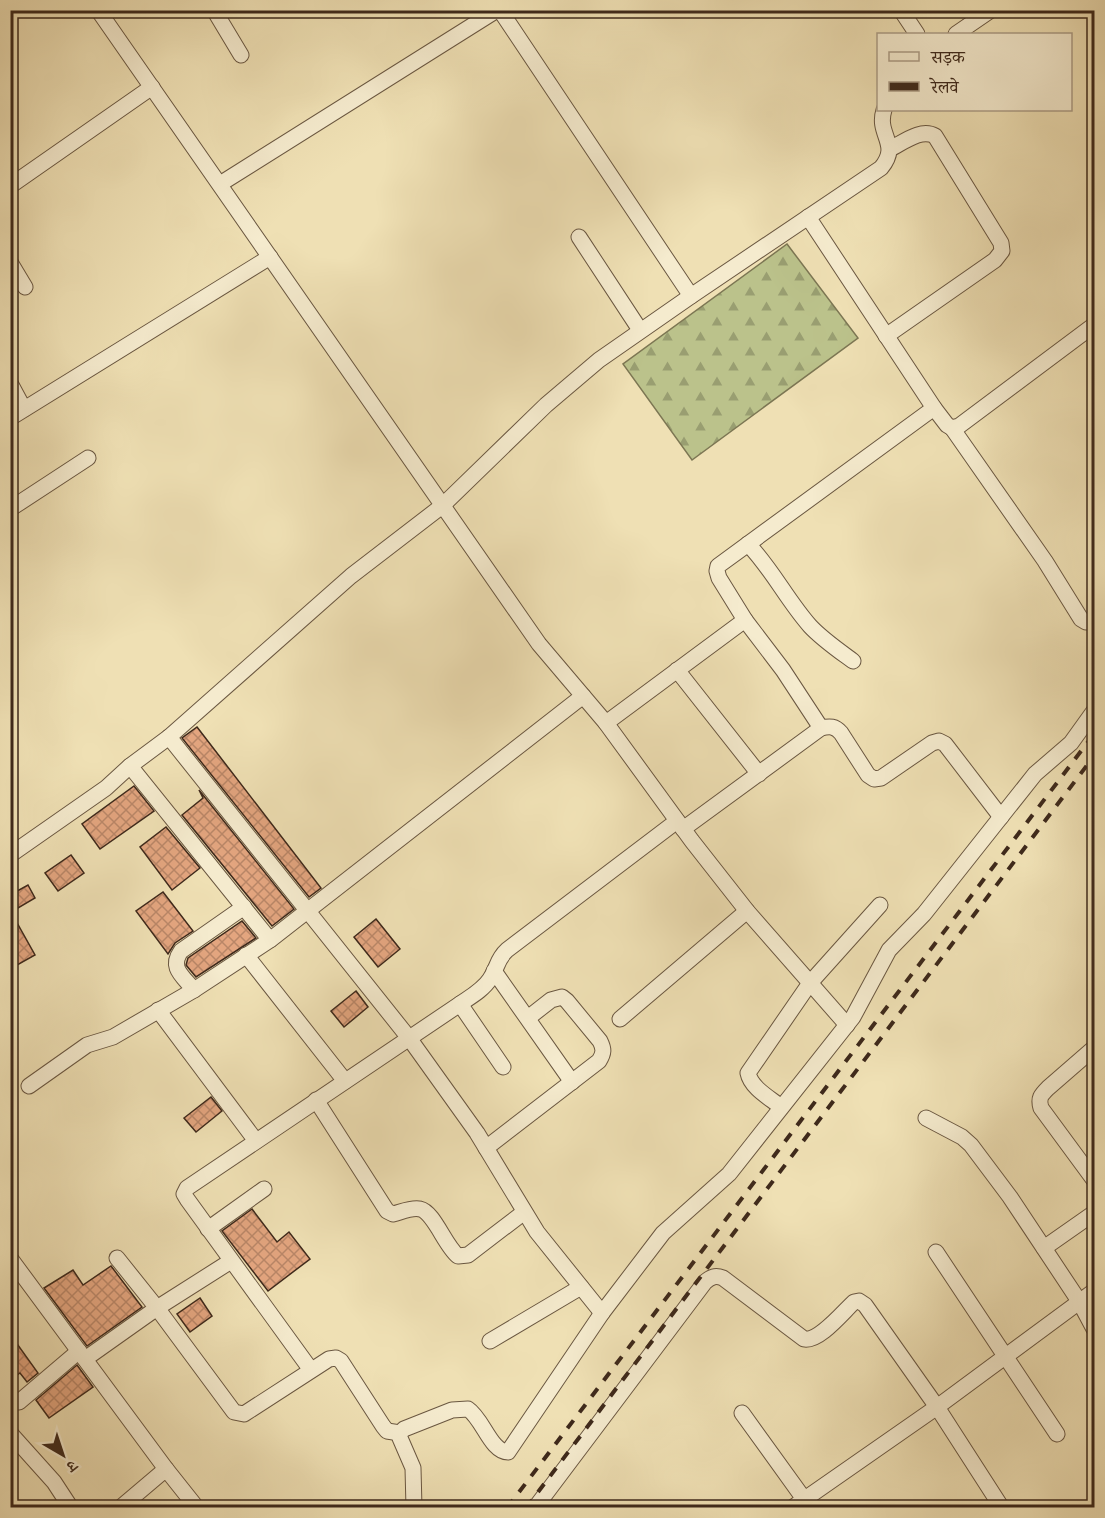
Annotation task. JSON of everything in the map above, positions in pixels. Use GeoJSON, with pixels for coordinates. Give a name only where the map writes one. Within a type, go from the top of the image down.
{"type":"FeatureCollection","features":[{"type":"Feature","properties":{"kind":"street"},"geometry":{"type":"LineString","coordinates":[[98,10],[539,644],[606,723],[680,825],[747,911],[847,1025]]}},
{"type":"Feature","properties":{"kind":"street"},"geometry":{"type":"LineString","coordinates":[[214,10],[242,55]]}},
{"type":"Feature","properties":{"kind":"street"},"geometry":{"type":"LineString","coordinates":[[220,184],[499,10],[691,296]]}},
{"type":"Feature","properties":{"kind":"street"},"geometry":{"type":"LineString","coordinates":[[901,10],[917,33]]}},
{"type":"Feature","properties":{"kind":"street"},"geometry":{"type":"LineString","coordinates":[[957,33],[991,10]]}},
{"type":"Feature","properties":{"kind":"street"},"geometry":{"type":"LineString","coordinates":[[10,186],[152,87]]}},
{"type":"Feature","properties":{"kind":"street"},"geometry":{"type":"LineString","coordinates":[[10,855],[106,788],[130,766],[169,737],[351,576],[442,506],[546,405],[599,360],[881,168],[889,158],[890,149],[883,127],[884,111]]}},
{"type":"Feature","properties":{"kind":"street"},"geometry":{"type":"LineString","coordinates":[[886,336],[995,260],[1002,251],[1001,243],[935,136],[921,133],[890,149]]}},
{"type":"Feature","properties":{"kind":"street"},"geometry":{"type":"LineString","coordinates":[[808,217],[934,408],[952,428],[1046,561],[1081,619],[1086,622],[1095,620]]}},
{"type":"Feature","properties":{"kind":"street"},"geometry":{"type":"LineString","coordinates":[[579,237],[640,330]]}},
{"type":"Feature","properties":{"kind":"street"},"geometry":{"type":"LineString","coordinates":[[10,418],[270,257]]}},
{"type":"Feature","properties":{"kind":"street"},"geometry":{"type":"LineString","coordinates":[[10,262],[25,288]]}},
{"type":"Feature","properties":{"kind":"street"},"geometry":{"type":"LineString","coordinates":[[952,428],[959,426],[1095,325]]}},
{"type":"Feature","properties":{"kind":"street"},"geometry":{"type":"LineString","coordinates":[[10,383],[24,409]]}},
{"type":"Feature","properties":{"kind":"street"},"geometry":{"type":"LineString","coordinates":[[821,728],[783,670],[745,620],[719,578],[718,566],[934,408]]}},
{"type":"Feature","properties":{"kind":"street"},"geometry":{"type":"LineString","coordinates":[[10,509],[88,458]]}},
{"type":"Feature","properties":{"kind":"street"},"geometry":{"type":"LineString","coordinates":[[748,544],[769,567],[807,623],[816,633],[853,661]]}},
{"type":"Feature","properties":{"kind":"street"},"geometry":{"type":"LineString","coordinates":[[606,723],[745,620]]}},
{"type":"Feature","properties":{"kind":"street"},"geometry":{"type":"LineString","coordinates":[[677,670],[759,774]]}},
{"type":"Feature","properties":{"kind":"street"},"geometry":{"type":"LineString","coordinates":[[29,1086],[87,1044],[113,1037],[194,990],[270,940],[583,696]]}},
{"type":"Feature","properties":{"kind":"street"},"geometry":{"type":"LineString","coordinates":[[400,1433],[404,1429],[452,1410],[468,1409],[479,1419],[497,1448],[502,1452],[508,1452],[602,1313],[663,1233],[722,1183],[847,1025],[858,1009],[884,958],[924,914],[1035,774],[1071,744],[1095,711]]}},
{"type":"Feature","properties":{"kind":"street"},"geometry":{"type":"LineString","coordinates":[[311,1370],[187,1199],[184,1194],[187,1188],[460,1004],[486,984],[494,971],[496,962],[507,950],[680,825],[759,774],[821,728],[829,726],[836,728],[868,775],[874,779],[881,778],[932,742],[939,741],[945,744],[1001,817]]}},
{"type":"Feature","properties":{"kind":"street"},"geometry":{"type":"LineString","coordinates":[[169,737],[409,1038],[466,1116],[537,1233],[602,1313]]}},
{"type":"Feature","properties":{"kind":"street"},"geometry":{"type":"LineString","coordinates":[[130,766],[270,940]]}},
{"type":"Feature","properties":{"kind":"street"},"geometry":{"type":"LineString","coordinates":[[782,1107],[754,1085],[749,1080],[748,1073],[810,983],[880,905]]}},
{"type":"Feature","properties":{"kind":"street"},"geometry":{"type":"LineString","coordinates":[[194,990],[175,965],[176,958],[181,951],[244,907]]}},
{"type":"Feature","properties":{"kind":"street"},"geometry":{"type":"LineString","coordinates":[[620,1019],[747,911]]}},
{"type":"Feature","properties":{"kind":"street"},"geometry":{"type":"LineString","coordinates":[[246,955],[345,1081]]}},
{"type":"Feature","properties":{"kind":"street"},"geometry":{"type":"LineString","coordinates":[[494,971],[572,1082]]}},
{"type":"Feature","properties":{"kind":"street"},"geometry":{"type":"LineString","coordinates":[[486,1148],[599,1061],[603,1053],[600,1041],[567,1000],[562,998],[551,1000],[528,1017]]}},
{"type":"Feature","properties":{"kind":"street"},"geometry":{"type":"LineString","coordinates":[[460,1004],[503,1067]]}},
{"type":"Feature","properties":{"kind":"street"},"geometry":{"type":"LineString","coordinates":[[159,1010],[256,1141]]}},
{"type":"Feature","properties":{"kind":"street"},"geometry":{"type":"LineString","coordinates":[[1095,1048],[1048,1088],[1039,1100],[1041,1108],[1095,1180]]}},
{"type":"Feature","properties":{"kind":"street"},"geometry":{"type":"LineString","coordinates":[[316,1100],[387,1211],[393,1214],[422,1209],[428,1214],[450,1250],[458,1256],[468,1255],[524,1213]]}},
{"type":"Feature","properties":{"kind":"street"},"geometry":{"type":"LineString","coordinates":[[926,1118],[972,1144],[1002,1184],[1095,1329]]}},
{"type":"Feature","properties":{"kind":"street"},"geometry":{"type":"LineString","coordinates":[[208,1229],[264,1190]]}},
{"type":"Feature","properties":{"kind":"street"},"geometry":{"type":"LineString","coordinates":[[1044,1248],[1095,1213]]}},
{"type":"Feature","properties":{"kind":"street"},"geometry":{"type":"LineString","coordinates":[[936,1252],[1057,1434]]}},
{"type":"Feature","properties":{"kind":"street"},"geometry":{"type":"LineString","coordinates":[[10,1258],[197,1508]]}},
{"type":"Feature","properties":{"kind":"street"},"geometry":{"type":"LineString","coordinates":[[117,1258],[234,1412],[244,1414],[252,1410],[328,1359],[336,1358],[341,1361],[382,1426],[387,1431],[400,1433]]}},
{"type":"Feature","properties":{"kind":"street"},"geometry":{"type":"LineString","coordinates":[[19,1402],[82,1355],[231,1261]]}},
{"type":"Feature","properties":{"kind":"street"},"geometry":{"type":"LineString","coordinates":[[535,1508],[711,1277],[723,1278],[804,1339],[809,1340],[819,1335],[854,1302],[859,1301],[865,1305],[937,1407],[1002,1508]]}},
{"type":"Feature","properties":{"kind":"street"},"geometry":{"type":"LineString","coordinates":[[490,1341],[581,1287]]}},
{"type":"Feature","properties":{"kind":"street"},"geometry":{"type":"LineString","coordinates":[[742,1413],[798,1503],[937,1407],[1095,1291]]}},
{"type":"Feature","properties":{"kind":"street"},"geometry":{"type":"LineString","coordinates":[[400,1433],[413,1468],[414,1508]]}},
{"type":"Feature","properties":{"kind":"street"},"geometry":{"type":"LineString","coordinates":[[13,1441],[54,1482],[71,1508]]}},
{"type":"Feature","properties":{"kind":"street"},"geometry":{"type":"LineString","coordinates":[[120,1508],[166,1469]]}},
{"type":"Feature","properties":{"kind":"green space"},"geometry":{"type":"Polygon","coordinates":[[[787,244],[858,338],[692,460],[623,364],[787,244]]]}},
{"type":"Feature","properties":{"kind":"building"},"geometry":{"type":"Polygon","coordinates":[[[197,727],[321,888],[309,897],[182,738],[197,727]]]}},
{"type":"Feature","properties":{"kind":"building"},"geometry":{"type":"Polygon","coordinates":[[[134,786],[154,811],[100,849],[82,824],[134,786]]]}},
{"type":"Feature","properties":{"kind":"building"},"geometry":{"type":"Polygon","coordinates":[[[199,790],[294,909],[272,926],[182,815],[203,798],[199,790]]]}},
{"type":"Feature","properties":{"kind":"building"},"geometry":{"type":"Polygon","coordinates":[[[166,827],[200,868],[172,890],[140,847],[166,827]]]}},
{"type":"Feature","properties":{"kind":"building"},"geometry":{"type":"Polygon","coordinates":[[[71,855],[84,873],[58,891],[45,873],[71,855]]]}},
{"type":"Feature","properties":{"kind":"building"},"geometry":{"type":"Polygon","coordinates":[[[28,885],[35,898],[11,912],[35,955],[10,969],[10,895],[28,885]]]}},
{"type":"Feature","properties":{"kind":"building"},"geometry":{"type":"Polygon","coordinates":[[[163,892],[193,931],[175,943],[168,954],[136,911],[163,892]]]}},
{"type":"Feature","properties":{"kind":"building"},"geometry":{"type":"Polygon","coordinates":[[[376,919],[400,949],[378,967],[354,937],[376,919]]]}},
{"type":"Feature","properties":{"kind":"building"},"geometry":{"type":"Polygon","coordinates":[[[242,921],[256,938],[196,977],[186,965],[188,958],[242,921]]]}},
{"type":"Feature","properties":{"kind":"building"},"geometry":{"type":"Polygon","coordinates":[[[356,991],[368,1007],[344,1027],[331,1011],[356,991]]]}},
{"type":"Feature","properties":{"kind":"building"},"geometry":{"type":"Polygon","coordinates":[[[211,1097],[222,1111],[196,1132],[184,1118],[211,1097]]]}},
{"type":"Feature","properties":{"kind":"building"},"geometry":{"type":"Polygon","coordinates":[[[252,1209],[277,1242],[289,1232],[310,1259],[268,1291],[222,1231],[252,1209]]]}},
{"type":"Feature","properties":{"kind":"building"},"geometry":{"type":"Polygon","coordinates":[[[111,1266],[142,1307],[87,1346],[44,1288],[73,1270],[83,1285],[111,1266]]]}},
{"type":"Feature","properties":{"kind":"building"},"geometry":{"type":"Polygon","coordinates":[[[200,1298],[212,1316],[190,1332],[177,1314],[200,1298]]]}},
{"type":"Feature","properties":{"kind":"building"},"geometry":{"type":"Polygon","coordinates":[[[10,1334],[38,1373],[27,1382],[20,1373],[10,1380],[10,1334]]]}},
{"type":"Feature","properties":{"kind":"building"},"geometry":{"type":"Polygon","coordinates":[[[77,1365],[93,1387],[49,1418],[36,1400],[77,1365]]]}},
{"type":"Feature","properties":{"kind":"railway"},"geometry":{"type":"LineString","coordinates":[[507,1508],[1094,734]]}},
{"type":"Feature","properties":{"kind":"railway"},"geometry":{"type":"LineString","coordinates":[[526,1508],[1094,756]]}}]}
